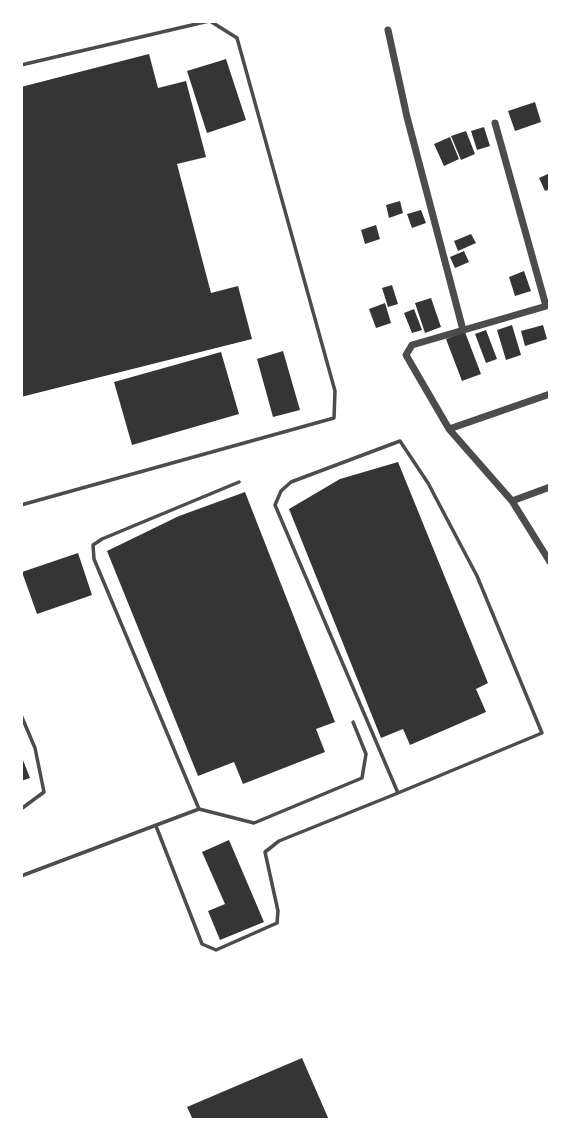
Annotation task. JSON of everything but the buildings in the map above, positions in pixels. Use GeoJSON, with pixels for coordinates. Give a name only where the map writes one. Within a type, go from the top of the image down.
{"type":"FeatureCollection","features":[{"type":"Feature","properties":{"kind":"street"},"geometry":{"type":"LineString","coordinates":[[388,30],[407,117],[463,330]]}},
{"type":"Feature","properties":{"kind":"street"},"geometry":{"type":"LineString","coordinates":[[495,123],[548,306],[412,345],[407,355],[449,429],[512,501],[550,562]]}},
{"type":"Feature","properties":{"kind":"street"},"geometry":{"type":"LineString","coordinates":[[449,429],[550,394]]}},
{"type":"Feature","properties":{"kind":"street"},"geometry":{"type":"LineString","coordinates":[[512,501],[550,487]]}},
{"type":"Feature","properties":{"kind":"lane"},"geometry":{"type":"LineString","coordinates":[[21,65],[209,21],[237,38],[335,391],[334,418],[21,505]]}},
{"type":"Feature","properties":{"kind":"lane"},"geometry":{"type":"LineString","coordinates":[[156,826],[202,944],[216,950],[277,923],[278,911],[265,852],[279,841],[398,793],[542,733],[477,576],[428,483],[400,441],[291,482],[281,491],[275,505],[398,793]]}},
{"type":"Feature","properties":{"kind":"lane"},"geometry":{"type":"LineString","coordinates":[[199,809],[94,559],[93,545],[239,482]]}},
{"type":"Feature","properties":{"kind":"lane"},"geometry":{"type":"LineString","coordinates":[[21,715],[35,748],[44,792],[21,809]]}},
{"type":"Feature","properties":{"kind":"lane"},"geometry":{"type":"LineString","coordinates":[[21,876],[199,809],[254,823],[362,778],[366,754],[353,722]]}}]}
